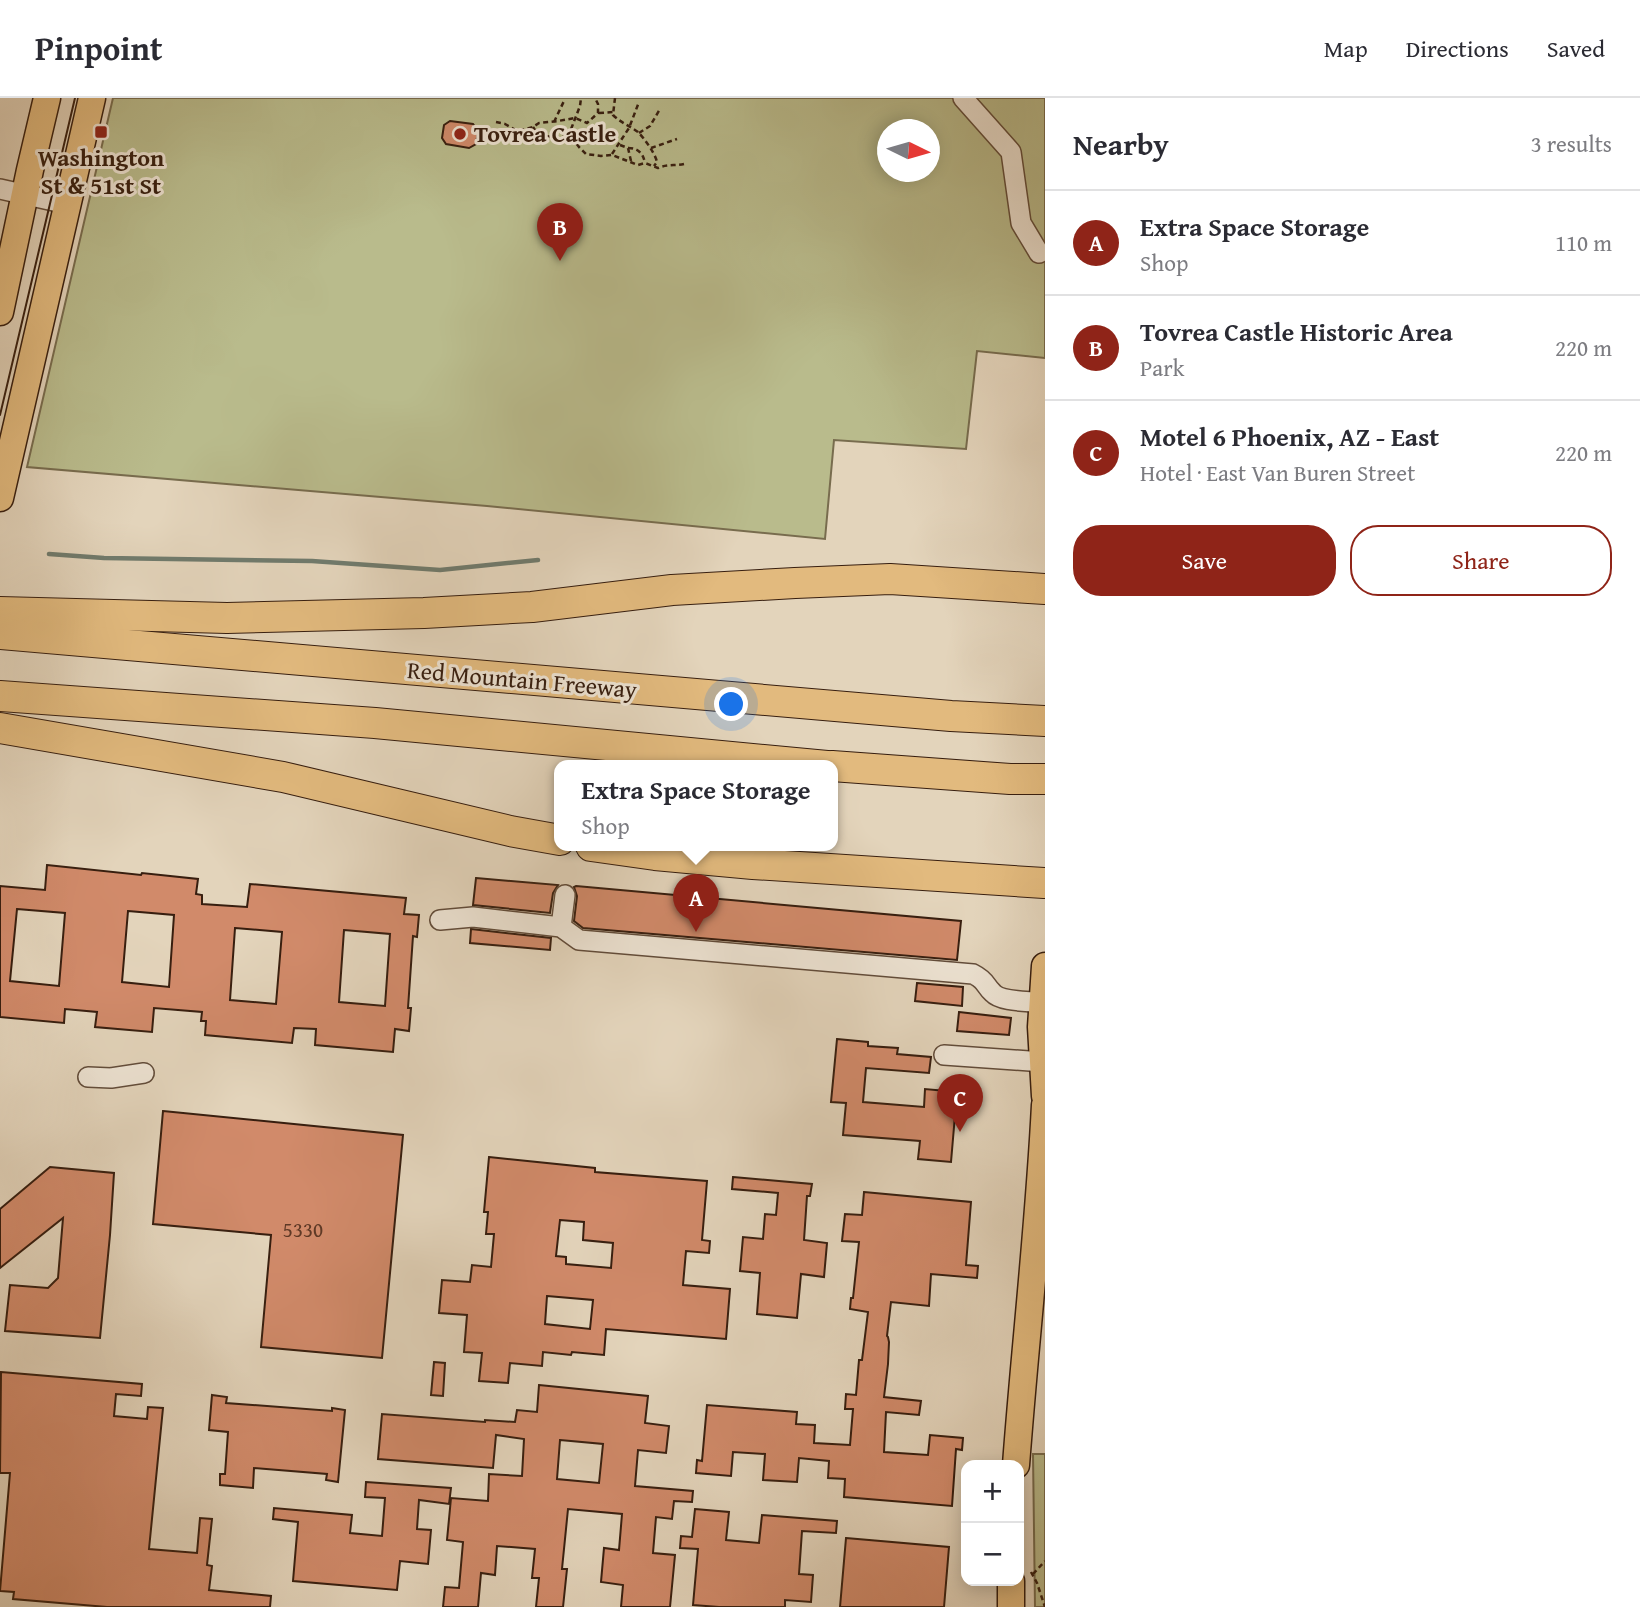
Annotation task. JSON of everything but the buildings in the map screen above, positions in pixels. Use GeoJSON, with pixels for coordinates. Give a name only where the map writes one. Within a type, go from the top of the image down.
{"type":"FeatureCollection","features":[{"type":"Feature","properties":{"kind":"highway"},"geometry":{"type":"LineString","coordinates":[[0,612],[41,626],[424,613],[532,607],[671,590],[890,579],[1045,589]]}},
{"type":"Feature","properties":{"kind":"highway","name":"Red Mountain Freeway"},"geometry":{"type":"LineString","coordinates":[[0,634],[41,626],[937,715],[1045,721]]}},
{"type":"Feature","properties":{"kind":"highway"},"geometry":{"type":"LineString","coordinates":[[13,698],[388,724],[764,760]]}},
{"type":"Feature","properties":{"kind":"highway"},"geometry":{"type":"LineString","coordinates":[[12,730],[283,777],[554,839]]}},
{"type":"Feature","properties":{"kind":"highway"},"geometry":{"type":"LineString","coordinates":[[838,766],[1010,779],[1045,779]]}},
{"type":"Feature","properties":{"kind":"highway"},"geometry":{"type":"LineString","coordinates":[[627,851],[753,864],[1045,881]]}},
{"type":"Feature","properties":{"kind":"main road"},"geometry":{"type":"LineString","coordinates":[[0,312],[12,192],[47,98]]}},
{"type":"Feature","properties":{"kind":"main road"},"geometry":{"type":"LineString","coordinates":[[0,498],[92,98]]}},
{"type":"Feature","properties":{"kind":"main road"},"geometry":{"type":"LineString","coordinates":[[1045,881],[1045,889]]}},
{"type":"Feature","properties":{"kind":"main road"},"geometry":{"type":"LineString","coordinates":[[1045,966],[1041,1027],[1045,1096]]}},
{"type":"Feature","properties":{"kind":"main road"},"geometry":{"type":"LineString","coordinates":[[1016,1460],[1045,1105]]}},
{"type":"Feature","properties":{"kind":"main road"},"geometry":{"type":"LineString","coordinates":[[1011,1607],[1025,1576]]}},
{"type":"Feature","properties":{"kind":"street"},"geometry":{"type":"LineString","coordinates":[[963,98],[1012,152],[1021,223],[1039,253]]}},
{"type":"Feature","properties":{"kind":"street"},"geometry":{"type":"LineString","coordinates":[[12,192],[67,204]]}},
{"type":"Feature","properties":{"kind":"street"},"geometry":{"type":"LineString","coordinates":[[561,927],[565,895]]}},
{"type":"Feature","properties":{"kind":"street"},"geometry":{"type":"LineString","coordinates":[[440,920],[472,917],[561,927],[579,940],[973,974],[986,982],[993,994],[1002,998],[1042,1003]]}},
{"type":"Feature","properties":{"kind":"street"},"geometry":{"type":"LineString","coordinates":[[944,1055],[1043,1062]]}},
{"type":"Feature","properties":{"kind":"street"},"geometry":{"type":"LineString","coordinates":[[88,1077],[111,1078],[144,1073]]}},
{"type":"Feature","properties":{"kind":"path"},"geometry":{"type":"LineString","coordinates":[[568,137],[581,98]]}},
{"type":"Feature","properties":{"kind":"path"},"geometry":{"type":"LineString","coordinates":[[595,98],[598,113]]}},
{"type":"Feature","properties":{"kind":"path"},"geometry":{"type":"LineString","coordinates":[[615,98],[613,115],[620,123],[639,133],[655,154],[657,162],[654,166]]}},
{"type":"Feature","properties":{"kind":"path"},"geometry":{"type":"LineString","coordinates":[[554,122],[564,101]]}},
{"type":"Feature","properties":{"kind":"path"},"geometry":{"type":"LineString","coordinates":[[612,155],[629,128],[639,102]]}},
{"type":"Feature","properties":{"kind":"path"},"geometry":{"type":"LineString","coordinates":[[639,133],[650,126],[660,109]]}},
{"type":"Feature","properties":{"kind":"path"},"geometry":{"type":"LineString","coordinates":[[496,122],[517,131],[539,123],[575,118],[587,123],[598,113],[613,111]]}},
{"type":"Feature","properties":{"kind":"path"},"geometry":{"type":"LineString","coordinates":[[533,127],[539,136],[568,137],[586,154],[612,155],[638,165],[645,163],[658,168],[684,164]]}},
{"type":"Feature","properties":{"kind":"path"},"geometry":{"type":"LineString","coordinates":[[650,148],[677,139]]}},
{"type":"Feature","properties":{"kind":"path"},"geometry":{"type":"LineString","coordinates":[[576,143],[593,141]]}},
{"type":"Feature","properties":{"kind":"path"},"geometry":{"type":"LineString","coordinates":[[619,145],[639,150],[645,163]]}},
{"type":"Feature","properties":{"kind":"path"},"geometry":{"type":"LineString","coordinates":[[628,148],[631,161]]}},
{"type":"Feature","properties":{"kind":"path"},"geometry":{"type":"LineString","coordinates":[[1045,1561],[1025,1576],[1037,1583],[1045,1607]]}},
{"type":"Feature","properties":{"kind":"green space"},"geometry":{"type":"Polygon","coordinates":[[[113,98],[1045,98],[1045,358],[977,351],[966,449],[834,440],[825,539],[487,506],[27,467],[113,98]]]}},
{"type":"Feature","properties":{"kind":"green space"},"geometry":{"type":"Polygon","coordinates":[[[1033,1454],[1045,1454],[1045,1607],[1035,1607],[1033,1454]]]}},
{"type":"Feature","properties":{"kind":"waterway"},"geometry":{"type":"LineString","coordinates":[[49,554],[104,558],[312,561],[440,570],[538,560]]}},
{"type":"Feature","properties":{"kind":"tram line"},"geometry":{"type":"LineString","coordinates":[[0,415],[75,98]]}},
{"type":"Feature","properties":{"kind":"place","name":"Washington St & 51st St"},"geometry":{"type":"Point","coordinates":[101,132]}},
{"type":"Feature","properties":{"kind":"place","name":"Tovrea Castle"},"geometry":{"type":"Point","coordinates":[460,134]}},
{"type":"Feature","properties":{"kind":"place","name":"Tovrea Castle Historic Area"},"geometry":{"type":"Point","coordinates":[560,261]}},
{"type":"Feature","properties":{"kind":"place","name":"Extra Space Storage"},"geometry":{"type":"Point","coordinates":[696,932]}},
{"type":"Feature","properties":{"kind":"place","name":"Motel 6 Phoenix, AZ - East"},"geometry":{"type":"Point","coordinates":[960,1132]}}]}
